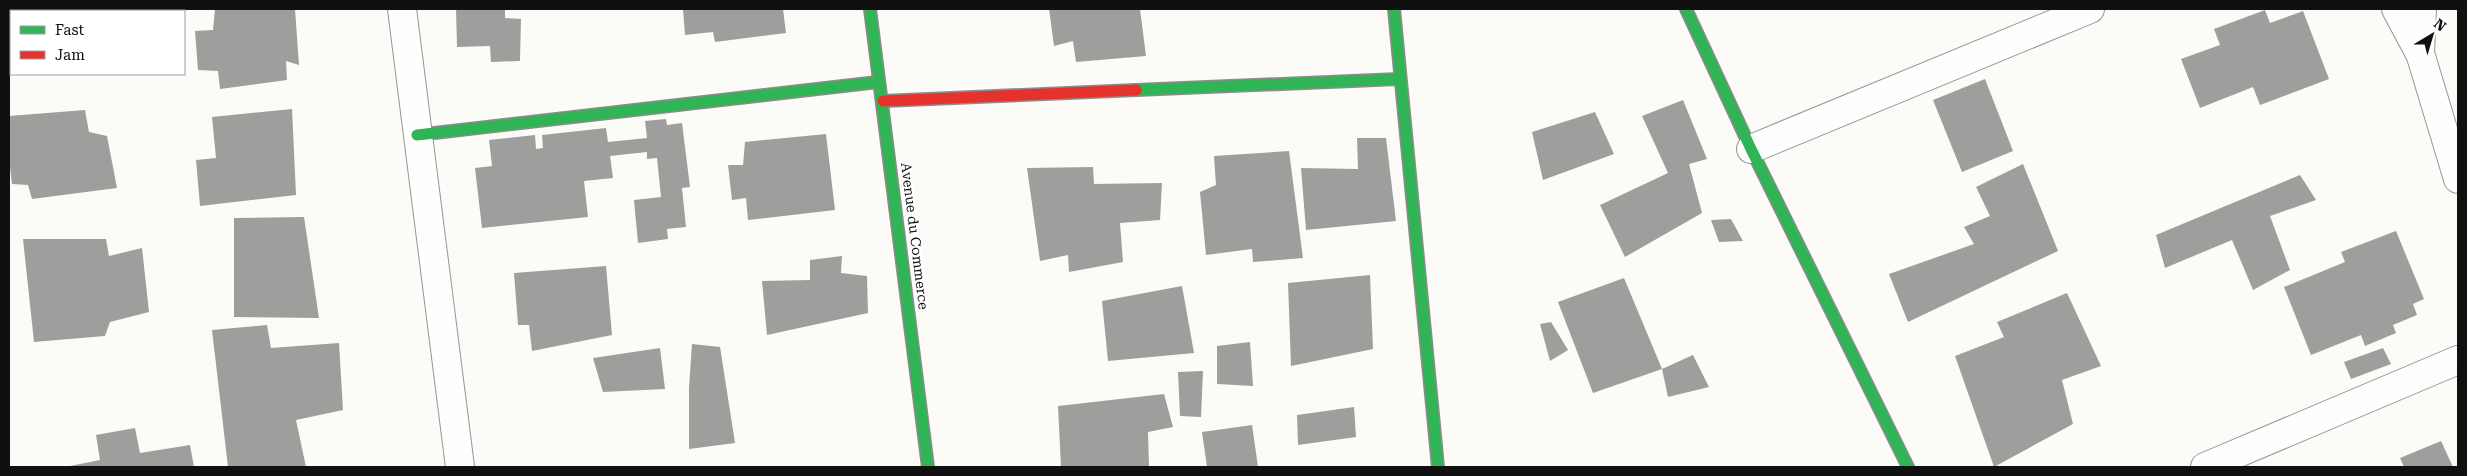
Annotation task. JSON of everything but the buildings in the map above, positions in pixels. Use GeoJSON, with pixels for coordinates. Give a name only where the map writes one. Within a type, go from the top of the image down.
{"type":"FeatureCollection","features":[{"type":"Feature","properties":{"kind":"street"},"geometry":{"type":"LineString","coordinates":[[402,9],[460,467]]}},
{"type":"Feature","properties":{"kind":"street","name":"Avenue du Commerce"},"geometry":{"type":"LineString","coordinates":[[870,9],[928,467]]}},
{"type":"Feature","properties":{"kind":"street"},"geometry":{"type":"LineString","coordinates":[[1394,9],[1399,79],[1438,467]]}},
{"type":"Feature","properties":{"kind":"street"},"geometry":{"type":"LineString","coordinates":[[1686,9],[1751,149],[1908,467]]}},
{"type":"Feature","properties":{"kind":"street"},"geometry":{"type":"LineString","coordinates":[[1751,149],[2090,9]]}},
{"type":"Feature","properties":{"kind":"street"},"geometry":{"type":"LineString","coordinates":[[2396,9],[2420,54],[2458,179]]}},
{"type":"Feature","properties":{"kind":"street"},"geometry":{"type":"LineString","coordinates":[[2420,54],[2422,9]]}},
{"type":"Feature","properties":{"kind":"street"},"geometry":{"type":"LineString","coordinates":[[883,101],[1399,79]]}},
{"type":"Feature","properties":{"kind":"street"},"geometry":{"type":"LineString","coordinates":[[418,135],[878,82]]}},
{"type":"Feature","properties":{"kind":"street"},"geometry":{"type":"LineString","coordinates":[[2205,467],[2458,360]]}},
{"type":"Feature","properties":{"kind":"traffic: fast"},"geometry":{"type":"LineString","coordinates":[[870,9],[928,467]]}},
{"type":"Feature","properties":{"kind":"traffic: fast"},"geometry":{"type":"LineString","coordinates":[[1394,9],[1438,467]]}},
{"type":"Feature","properties":{"kind":"traffic: fast"},"geometry":{"type":"LineString","coordinates":[[1686,9],[1751,149],[1908,467]]}},
{"type":"Feature","properties":{"kind":"traffic: fast"},"geometry":{"type":"LineString","coordinates":[[1136,90],[1399,79]]}},
{"type":"Feature","properties":{"kind":"traffic: fast"},"geometry":{"type":"LineString","coordinates":[[417,135],[878,82]]}},
{"type":"Feature","properties":{"kind":"traffic: jam"},"geometry":{"type":"LineString","coordinates":[[883,101],[1136,90]]}}]}
